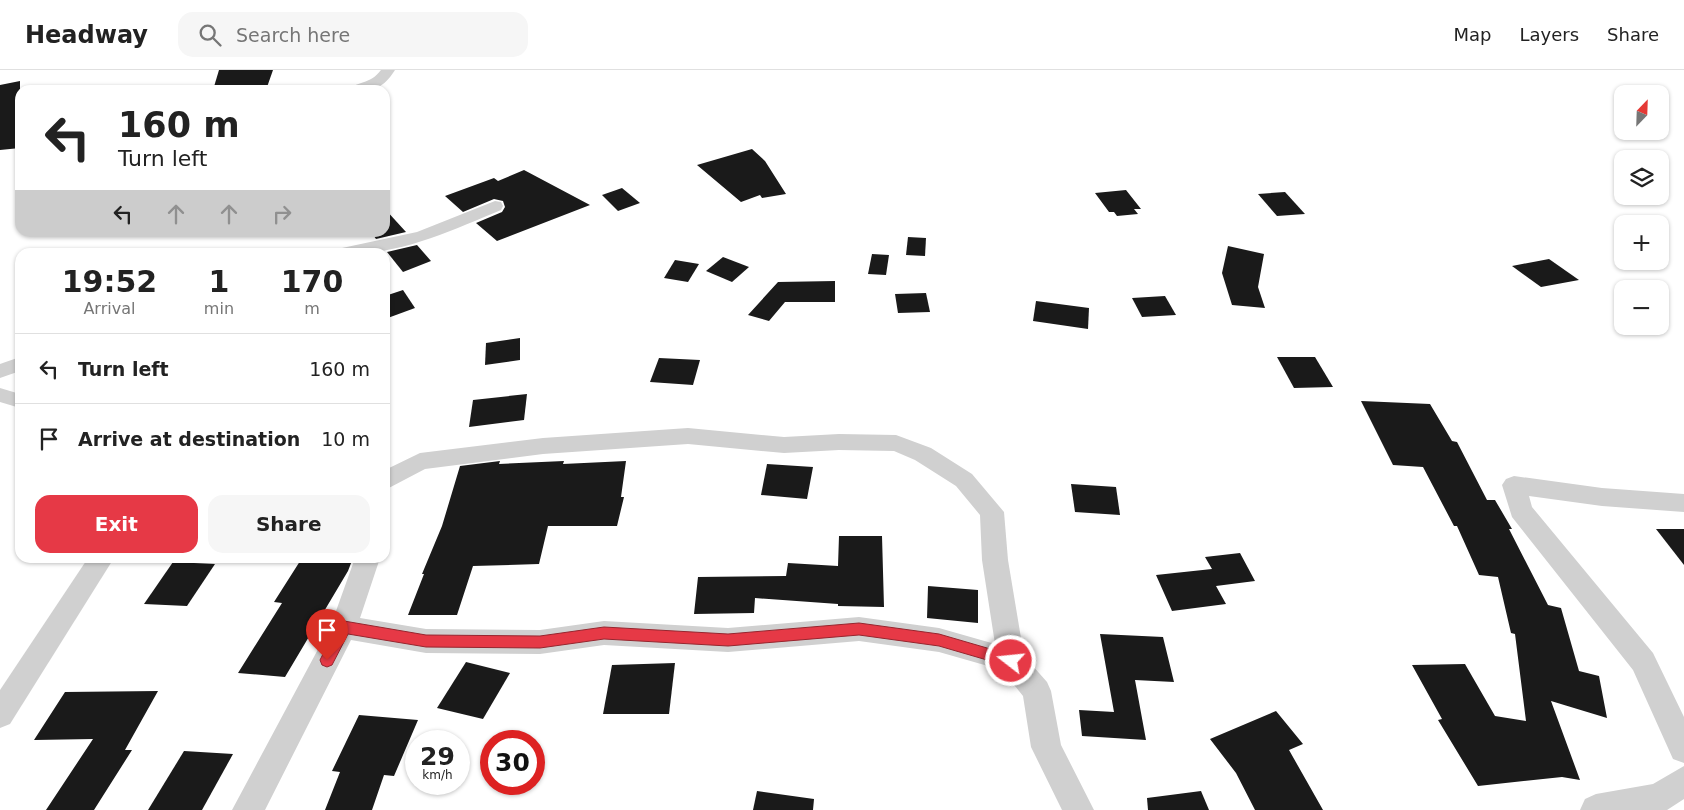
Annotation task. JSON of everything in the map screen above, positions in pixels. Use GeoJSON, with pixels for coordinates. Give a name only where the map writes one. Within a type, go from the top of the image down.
{"type":"FeatureCollection","features":[{"type":"Feature","properties":{"kind":"street"},"geometry":{"type":"LineString","coordinates":[[372,85],[382,80],[388,70]]}},
{"type":"Feature","properties":{"kind":"street"},"geometry":{"type":"LineString","coordinates":[[366,248],[422,236],[495,206]]}},
{"type":"Feature","properties":{"kind":"street"},"geometry":{"type":"LineString","coordinates":[[0,371],[15,366]]}},
{"type":"Feature","properties":{"kind":"street"},"geometry":{"type":"LineString","coordinates":[[0,395],[15,400]]}},
{"type":"Feature","properties":{"kind":"street"},"geometry":{"type":"LineString","coordinates":[[390,478],[420,462],[552,446],[688,436],[784,445],[839,442],[896,443],[923,454],[964,480],[992,512],[995,560],[1011,661],[1036,691],[1046,747],[1078,810]]}},
{"type":"Feature","properties":{"kind":"street"},"geometry":{"type":"LineString","coordinates":[[1684,504],[1602,498],[1514,485],[1521,510],[1643,662],[1684,749]]}},
{"type":"Feature","properties":{"kind":"street"},"geometry":{"type":"LineString","coordinates":[[0,715],[98,563]]}},
{"type":"Feature","properties":{"kind":"street"},"geometry":{"type":"LineString","coordinates":[[248,810],[344,627],[366,563]]}},
{"type":"Feature","properties":{"kind":"street"},"geometry":{"type":"LineString","coordinates":[[344,627],[426,641],[540,642],[604,633],[728,640],[859,629],[939,640],[1011,661]]}},
{"type":"Feature","properties":{"kind":"street"},"geometry":{"type":"LineString","coordinates":[[1596,810],[1659,798],[1684,781]]}},
{"type":"Feature","properties":{"kind":"building"},"geometry":{"type":"Polygon","coordinates":[[[219,70],[273,70],[268,85],[214,85],[219,70]]]}},
{"type":"Feature","properties":{"kind":"building"},"geometry":{"type":"Polygon","coordinates":[[[20,81],[20,85],[15,85],[15,148],[0,150],[0,85],[20,81]]]}},
{"type":"Feature","properties":{"kind":"building"},"geometry":{"type":"Polygon","coordinates":[[[752,149],[765,161],[786,194],[762,198],[760,195],[741,202],[697,165],[752,149]]]}},
{"type":"Feature","properties":{"kind":"building"},"geometry":{"type":"Polygon","coordinates":[[[524,170],[590,205],[497,241],[476,223],[502,212],[505,207],[503,201],[494,199],[463,212],[445,196],[494,178],[498,181],[524,170]]]}},
{"type":"Feature","properties":{"kind":"building"},"geometry":{"type":"Polygon","coordinates":[[[622,188],[640,203],[618,211],[602,195],[622,188]]]}},
{"type":"Feature","properties":{"kind":"building"},"geometry":{"type":"Polygon","coordinates":[[[1126,190],[1141,209],[1134,209],[1138,214],[1117,216],[1114,212],[1109,212],[1095,193],[1126,190]]]}},
{"type":"Feature","properties":{"kind":"building"},"geometry":{"type":"Polygon","coordinates":[[[1285,192],[1305,214],[1277,216],[1258,194],[1285,192]]]}},
{"type":"Feature","properties":{"kind":"building"},"geometry":{"type":"Polygon","coordinates":[[[390,214],[406,232],[390,236],[390,214]]]}},
{"type":"Feature","properties":{"kind":"building"},"geometry":{"type":"Polygon","coordinates":[[[908,237],[926,238],[925,256],[906,255],[908,237]]]}},
{"type":"Feature","properties":{"kind":"building"},"geometry":{"type":"Polygon","coordinates":[[[417,245],[431,261],[403,272],[390,256],[390,251],[417,245]]]}},
{"type":"Feature","properties":{"kind":"building"},"geometry":{"type":"Polygon","coordinates":[[[1228,246],[1264,254],[1258,287],[1265,308],[1232,305],[1222,273],[1228,246]]]}},
{"type":"Feature","properties":{"kind":"building"},"geometry":{"type":"Polygon","coordinates":[[[872,254],[889,255],[886,275],[868,274],[872,254]]]}},
{"type":"Feature","properties":{"kind":"building"},"geometry":{"type":"Polygon","coordinates":[[[723,257],[749,267],[732,282],[706,271],[723,257]]]}},
{"type":"Feature","properties":{"kind":"building"},"geometry":{"type":"Polygon","coordinates":[[[1549,259],[1579,280],[1541,287],[1512,266],[1549,259]]]}},
{"type":"Feature","properties":{"kind":"building"},"geometry":{"type":"Polygon","coordinates":[[[675,260],[699,264],[688,282],[664,278],[675,260]]]}},
{"type":"Feature","properties":{"kind":"building"},"geometry":{"type":"Polygon","coordinates":[[[835,281],[835,302],[785,302],[769,321],[748,315],[778,282],[835,281]]]}},
{"type":"Feature","properties":{"kind":"building"},"geometry":{"type":"Polygon","coordinates":[[[403,290],[415,308],[390,317],[390,294],[403,290]]]}},
{"type":"Feature","properties":{"kind":"building"},"geometry":{"type":"Polygon","coordinates":[[[926,293],[930,312],[898,313],[895,294],[926,293]]]}},
{"type":"Feature","properties":{"kind":"building"},"geometry":{"type":"Polygon","coordinates":[[[1165,296],[1176,315],[1142,317],[1132,298],[1165,296]]]}},
{"type":"Feature","properties":{"kind":"building"},"geometry":{"type":"Polygon","coordinates":[[[1036,301],[1089,308],[1088,329],[1033,321],[1036,301]]]}},
{"type":"Feature","properties":{"kind":"building"},"geometry":{"type":"Polygon","coordinates":[[[520,338],[520,360],[485,365],[486,343],[520,338]]]}},
{"type":"Feature","properties":{"kind":"building"},"geometry":{"type":"Polygon","coordinates":[[[1277,357],[1315,357],[1333,387],[1294,388],[1277,357]]]}},
{"type":"Feature","properties":{"kind":"building"},"geometry":{"type":"Polygon","coordinates":[[[659,358],[700,360],[693,385],[650,382],[659,358]]]}},
{"type":"Feature","properties":{"kind":"building"},"geometry":{"type":"Polygon","coordinates":[[[527,394],[524,420],[469,427],[473,400],[527,394]]]}},
{"type":"Feature","properties":{"kind":"building"},"geometry":{"type":"Polygon","coordinates":[[[1361,401],[1430,404],[1452,441],[1457,442],[1487,500],[1495,500],[1512,529],[1509,529],[1548,605],[1561,608],[1579,671],[1599,676],[1607,718],[1551,701],[1580,780],[1562,777],[1478,786],[1438,720],[1442,719],[1412,665],[1465,664],[1495,716],[1526,721],[1515,634],[1511,633],[1498,577],[1479,575],[1457,526],[1454,526],[1423,467],[1393,465],[1361,401]]]}},
{"type":"Feature","properties":{"kind":"building"},"geometry":{"type":"Polygon","coordinates":[[[500,461],[499,464],[564,461],[563,464],[626,461],[621,497],[624,497],[617,526],[548,526],[539,564],[473,566],[457,615],[408,615],[424,574],[422,574],[442,526],[460,466],[500,461]]]}},
{"type":"Feature","properties":{"kind":"building"},"geometry":{"type":"Polygon","coordinates":[[[767,464],[813,467],[807,499],[761,495],[767,464]]]}},
{"type":"Feature","properties":{"kind":"building"},"geometry":{"type":"Polygon","coordinates":[[[1071,484],[1116,487],[1120,515],[1075,512],[1071,484]]]}},
{"type":"Feature","properties":{"kind":"building"},"geometry":{"type":"Polygon","coordinates":[[[1656,529],[1684,529],[1684,565],[1656,529]]]}},
{"type":"Feature","properties":{"kind":"building"},"geometry":{"type":"Polygon","coordinates":[[[839,536],[882,536],[884,607],[838,606],[838,604],[755,598],[754,613],[694,614],[698,577],[786,576],[788,563],[838,566],[839,536]]]}},
{"type":"Feature","properties":{"kind":"building"},"geometry":{"type":"Polygon","coordinates":[[[1240,553],[1255,581],[1216,586],[1226,604],[1172,611],[1156,575],[1212,569],[1205,557],[1240,553]]]}},
{"type":"Feature","properties":{"kind":"building"},"geometry":{"type":"Polygon","coordinates":[[[172,563],[215,564],[187,606],[144,604],[172,563]]]}},
{"type":"Feature","properties":{"kind":"building"},"geometry":{"type":"Polygon","coordinates":[[[299,563],[351,563],[285,677],[238,673],[282,603],[274,602],[299,563]]]}},
{"type":"Feature","properties":{"kind":"building"},"geometry":{"type":"Polygon","coordinates":[[[928,586],[978,590],[978,623],[927,618],[928,586]]]}},
{"type":"Feature","properties":{"kind":"building"},"geometry":{"type":"Polygon","coordinates":[[[1100,634],[1163,637],[1174,682],[1135,680],[1146,740],[1082,736],[1079,710],[1114,712],[1100,634]]]}},
{"type":"Feature","properties":{"kind":"building"},"geometry":{"type":"Polygon","coordinates":[[[466,662],[510,673],[483,719],[437,708],[466,662]]]}},
{"type":"Feature","properties":{"kind":"building"},"geometry":{"type":"Polygon","coordinates":[[[675,663],[669,714],[603,714],[612,665],[675,663]]]}},
{"type":"Feature","properties":{"kind":"building"},"geometry":{"type":"Polygon","coordinates":[[[158,691],[125,750],[132,750],[94,810],[46,810],[93,739],[34,740],[65,692],[158,691]]]}},
{"type":"Feature","properties":{"kind":"building"},"geometry":{"type":"Polygon","coordinates":[[[1276,711],[1303,744],[1289,750],[1323,810],[1255,810],[1236,773],[1210,739],[1276,711]]]}},
{"type":"Feature","properties":{"kind":"building"},"geometry":{"type":"Polygon","coordinates":[[[359,715],[418,720],[414,730],[405,730],[405,750],[394,776],[384,775],[372,810],[325,810],[340,772],[332,771],[359,715]]]}},
{"type":"Feature","properties":{"kind":"building"},"geometry":{"type":"Polygon","coordinates":[[[184,751],[233,754],[202,810],[148,810],[184,751]]]}},
{"type":"Feature","properties":{"kind":"building"},"geometry":{"type":"Polygon","coordinates":[[[757,791],[814,799],[813,810],[753,810],[757,791]]]}},
{"type":"Feature","properties":{"kind":"building"},"geometry":{"type":"Polygon","coordinates":[[[1201,791],[1209,810],[1148,810],[1147,798],[1201,791]]]}},
{"type":"Feature","properties":{"kind":"route"},"geometry":{"type":"LineString","coordinates":[[327,660],[344,627],[426,641],[540,642],[604,633],[728,640],[859,629],[939,640],[1011,661]]}}]}
